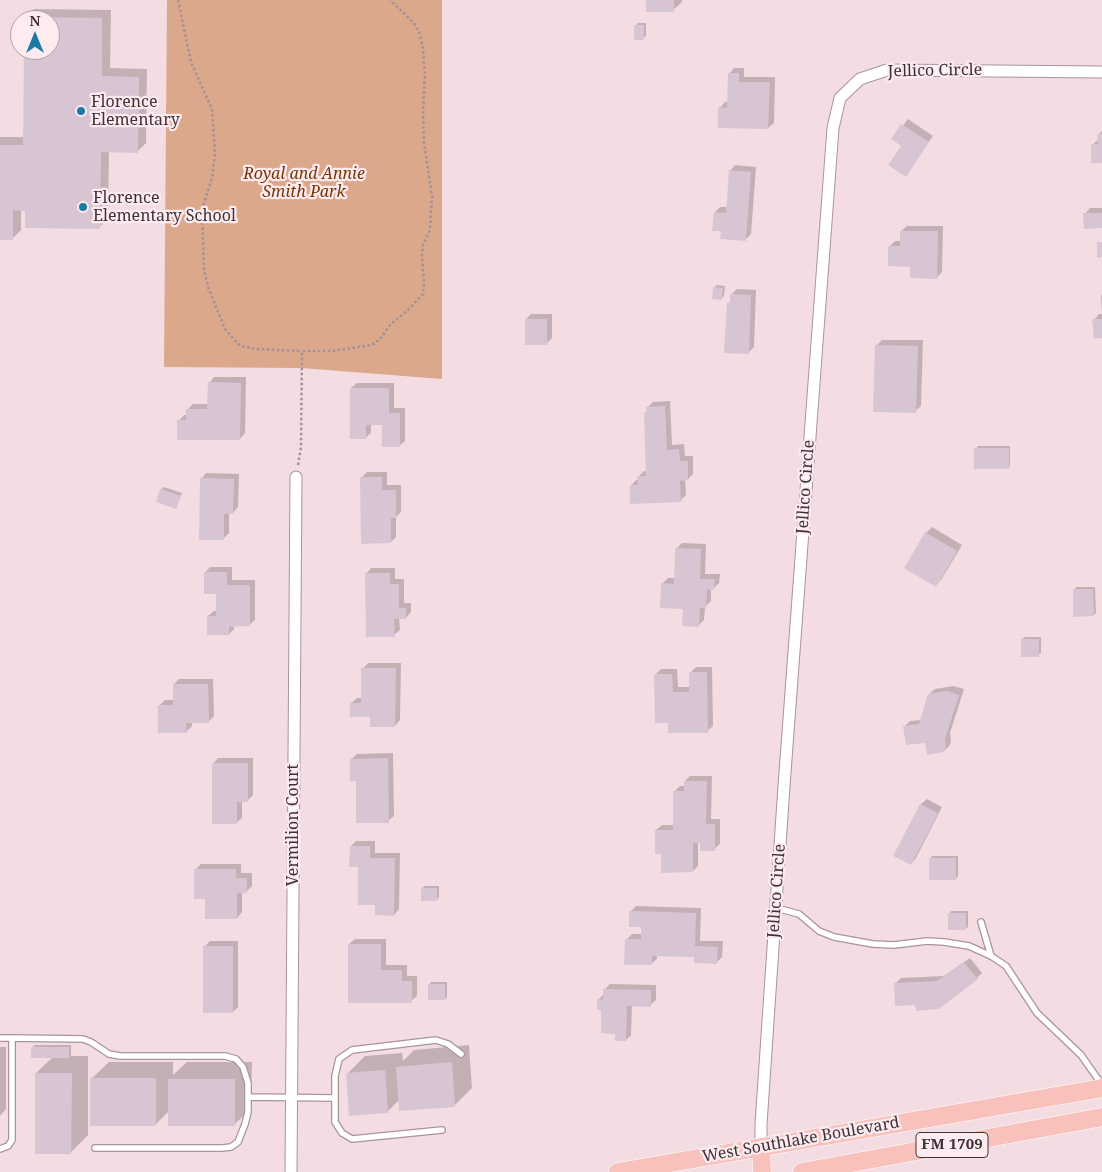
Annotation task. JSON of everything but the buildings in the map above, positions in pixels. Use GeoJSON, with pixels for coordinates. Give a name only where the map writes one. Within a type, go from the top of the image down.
{"type":"FeatureCollection","features":[{"type":"Feature","properties":{"kind":"main road","name":"West Southlake Boulevard"},"geometry":{"type":"LineString","coordinates":[[618,1172],[1102,1086]]}},
{"type":"Feature","properties":{"kind":"main road","name":"West Southlake Boulevard"},"geometry":{"type":"LineString","coordinates":[[802,1172],[1102,1117]]}},
{"type":"Feature","properties":{"kind":"main road"},"geometry":{"type":"LineString","coordinates":[[761,1147],[762,1172]]}},
{"type":"Feature","properties":{"kind":"street","name":"Jellico Circle"},"geometry":{"type":"LineString","coordinates":[[761,1147],[776,908],[833,128],[840,98],[860,78],[887,70],[1102,72]]}},
{"type":"Feature","properties":{"kind":"street","name":"Vermilion Court"},"geometry":{"type":"LineString","coordinates":[[290,1172],[296,477]]}},
{"type":"Feature","properties":{"kind":"lane"},"geometry":{"type":"LineString","coordinates":[[776,908],[800,914],[819,931],[834,937],[873,944],[894,945],[927,941],[944,942],[969,946],[991,956],[1006,966],[1037,1013],[1081,1055],[1102,1086]]}},
{"type":"Feature","properties":{"kind":"lane"},"geometry":{"type":"LineString","coordinates":[[981,922],[991,956]]}},
{"type":"Feature","properties":{"kind":"lane"},"geometry":{"type":"LineString","coordinates":[[0,1038],[83,1039],[109,1054],[120,1056],[225,1056],[236,1059],[244,1066],[248,1083],[248,1112],[238,1142],[231,1147],[95,1148]]}},
{"type":"Feature","properties":{"kind":"lane"},"geometry":{"type":"LineString","coordinates":[[0,1149],[8,1146],[12,1140],[12,1038]]}},
{"type":"Feature","properties":{"kind":"lane"},"geometry":{"type":"LineString","coordinates":[[442,1130],[352,1139],[342,1133],[335,1122],[336,1076],[339,1059],[352,1050],[436,1040],[448,1044],[461,1054]]}},
{"type":"Feature","properties":{"kind":"lane"},"geometry":{"type":"LineString","coordinates":[[248,1097],[335,1098]]}},
{"type":"Feature","properties":{"kind":"path"},"geometry":{"type":"LineString","coordinates":[[178,0],[192,62],[212,109],[215,153],[212,178],[202,210],[204,268],[208,287],[225,329],[237,343],[248,348],[302,351],[332,351],[372,345],[423,294],[422,255],[423,245],[430,230],[432,196],[424,143],[425,75],[423,48],[420,34],[414,23],[390,0]]}},
{"type":"Feature","properties":{"kind":"path"},"geometry":{"type":"LineString","coordinates":[[296,477],[301,447],[302,351]]}},
{"type":"Feature","properties":{"kind":"green space","name":"Royal and Annie Smith Park"},"geometry":{"type":"Polygon","coordinates":[[[167,0],[442,0],[442,379],[301,368],[164,367],[167,0]]]}},
{"type":"Feature","properties":{"kind":"place","name":"Florence Elementary"},"geometry":{"type":"Point","coordinates":[81,111]}},
{"type":"Feature","properties":{"kind":"place","name":"Florence Elementary School"},"geometry":{"type":"Point","coordinates":[83,207]}}]}
